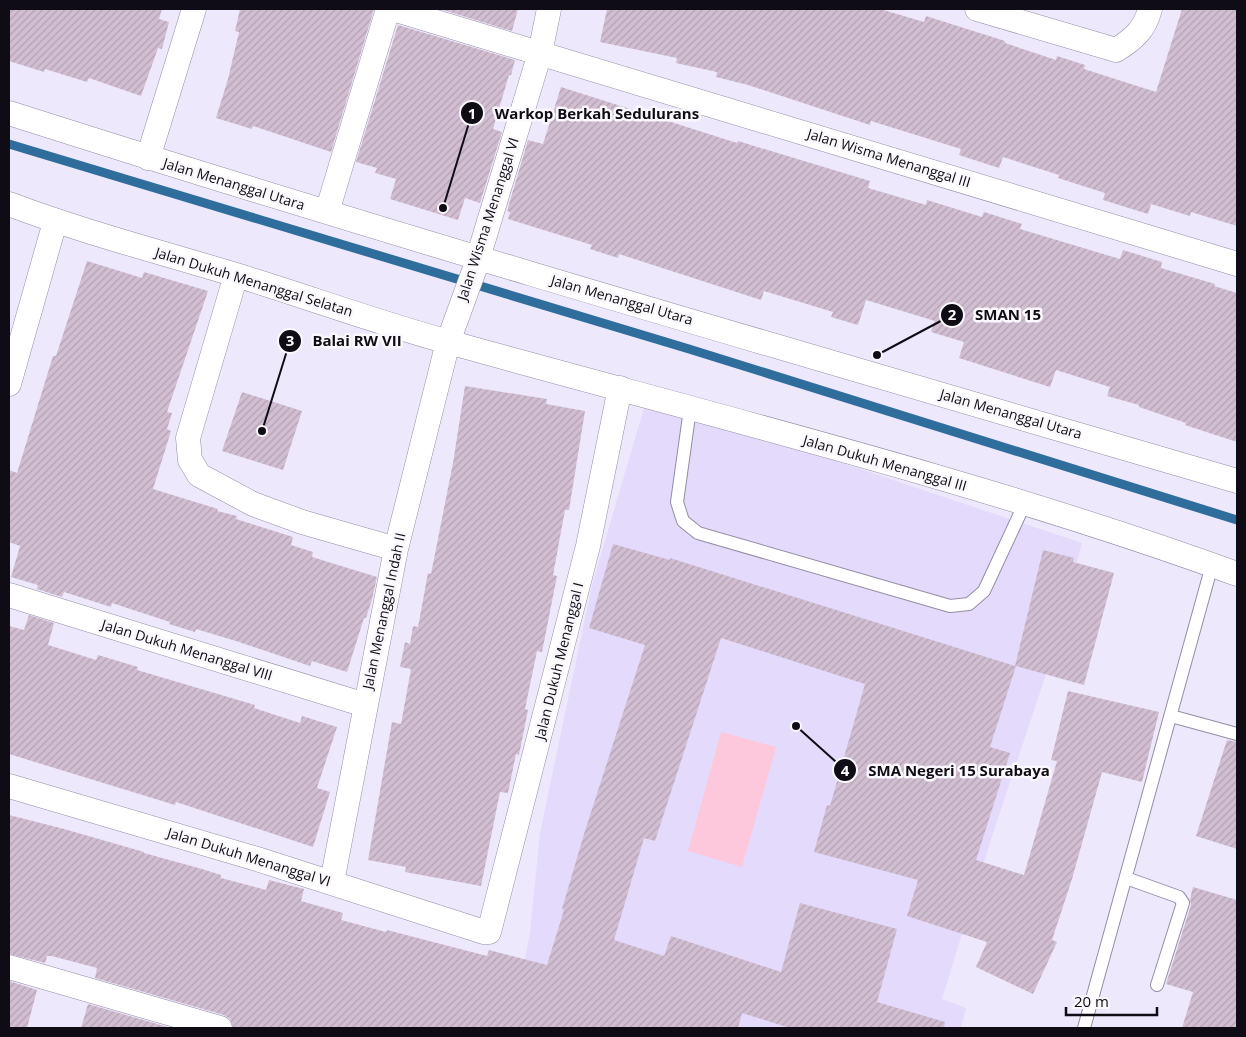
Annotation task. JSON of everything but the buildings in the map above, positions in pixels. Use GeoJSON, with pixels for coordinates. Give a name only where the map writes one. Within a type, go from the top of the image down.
{"type":"FeatureCollection","features":[{"type":"Feature","properties":{"kind":"street"},"geometry":{"type":"LineString","coordinates":[[148,158],[194,9]]}},
{"type":"Feature","properties":{"kind":"street"},"geometry":{"type":"LineString","coordinates":[[327,212],[388,9]]}},
{"type":"Feature","properties":{"kind":"street","name":"Jalan Wisma Menanggal III"},"geometry":{"type":"LineString","coordinates":[[392,9],[1237,264]]}},
{"type":"Feature","properties":{"kind":"street","name":"Jalan Wisma Menanggal VI"},"geometry":{"type":"LineString","coordinates":[[450,336],[476,263],[540,53],[549,9]]}},
{"type":"Feature","properties":{"kind":"street"},"geometry":{"type":"LineString","coordinates":[[977,9],[1116,50],[1134,40],[1148,17],[1150,9]]}},
{"type":"Feature","properties":{"kind":"street","name":"Jalan Menanggal Utara"},"geometry":{"type":"LineString","coordinates":[[9,113],[148,158],[327,212],[476,263],[1237,481]]}},
{"type":"Feature","properties":{"kind":"street","name":"Jalan Dukuh Menanggal Selatan"},"geometry":{"type":"LineString","coordinates":[[9,204],[55,222],[450,336],[528,364]]}},
{"type":"Feature","properties":{"kind":"street"},"geometry":{"type":"LineString","coordinates":[[9,384],[55,222]]}},
{"type":"Feature","properties":{"kind":"street"},"geometry":{"type":"LineString","coordinates":[[236,275],[188,438],[190,460],[199,474],[253,504],[302,522],[396,549]]}},
{"type":"Feature","properties":{"kind":"street","name":"Jalan Menanggal Indah II"},"geometry":{"type":"LineString","coordinates":[[332,882],[396,549],[450,336]]}},
{"type":"Feature","properties":{"kind":"street","name":"Jalan Dukuh Menanggal III"},"geometry":{"type":"LineString","coordinates":[[528,364],[932,475],[1025,503],[1237,574]]}},
{"type":"Feature","properties":{"kind":"street","name":"Jalan Dukuh Menanggal I"},"geometry":{"type":"LineString","coordinates":[[489,932],[588,546],[620,388]]}},
{"type":"Feature","properties":{"kind":"street","name":"Jalan Dukuh Menanggal VIII"},"geometry":{"type":"LineString","coordinates":[[9,595],[365,705]]}},
{"type":"Feature","properties":{"kind":"street","name":"Jalan Dukuh Menanggal VI"},"geometry":{"type":"LineString","coordinates":[[9,786],[332,882],[484,932],[489,932]]}},
{"type":"Feature","properties":{"kind":"street"},"geometry":{"type":"LineString","coordinates":[[9,967],[220,1028]]}},
{"type":"Feature","properties":{"kind":"lane"},"geometry":{"type":"LineString","coordinates":[[690,409],[676,502],[683,521],[698,533],[950,606],[969,604],[984,591],[1025,503]]}},
{"type":"Feature","properties":{"kind":"lane"},"geometry":{"type":"LineString","coordinates":[[1084,1028],[1212,565]]}},
{"type":"Feature","properties":{"kind":"lane"},"geometry":{"type":"LineString","coordinates":[[1171,716],[1237,734]]}},
{"type":"Feature","properties":{"kind":"lane"},"geometry":{"type":"LineString","coordinates":[[1126,878],[1179,898],[1183,902],[1157,985]]}},
{"type":"Feature","properties":{"kind":"shaded area"},"geometry":{"type":"Polygon","coordinates":[[[647,398],[1082,543],[1049,665],[993,833],[942,999],[966,1008],[961,1028],[632,1028],[557,1006],[521,979],[530,933],[540,833],[592,585],[647,398]]]}},
{"type":"Feature","properties":{"kind":"shaded area"},"geometry":{"type":"Polygon","coordinates":[[[721,732],[776,747],[742,867],[688,851],[721,732]]]}},
{"type":"Feature","properties":{"kind":"waterway"},"geometry":{"type":"LineString","coordinates":[[9,144],[689,349],[1237,520]]}},
{"type":"Feature","properties":{"kind":"place","name":"Warkop Berkah Sedulurans"},"geometry":{"type":"Point","coordinates":[443,208]}},
{"type":"Feature","properties":{"kind":"place","name":"SMAN 15"},"geometry":{"type":"Point","coordinates":[877,355]}},
{"type":"Feature","properties":{"kind":"place","name":"Balai RW VII"},"geometry":{"type":"Point","coordinates":[262,431]}},
{"type":"Feature","properties":{"kind":"place","name":"SMA Negeri 15 Surabaya"},"geometry":{"type":"Point","coordinates":[796,726]}}]}
